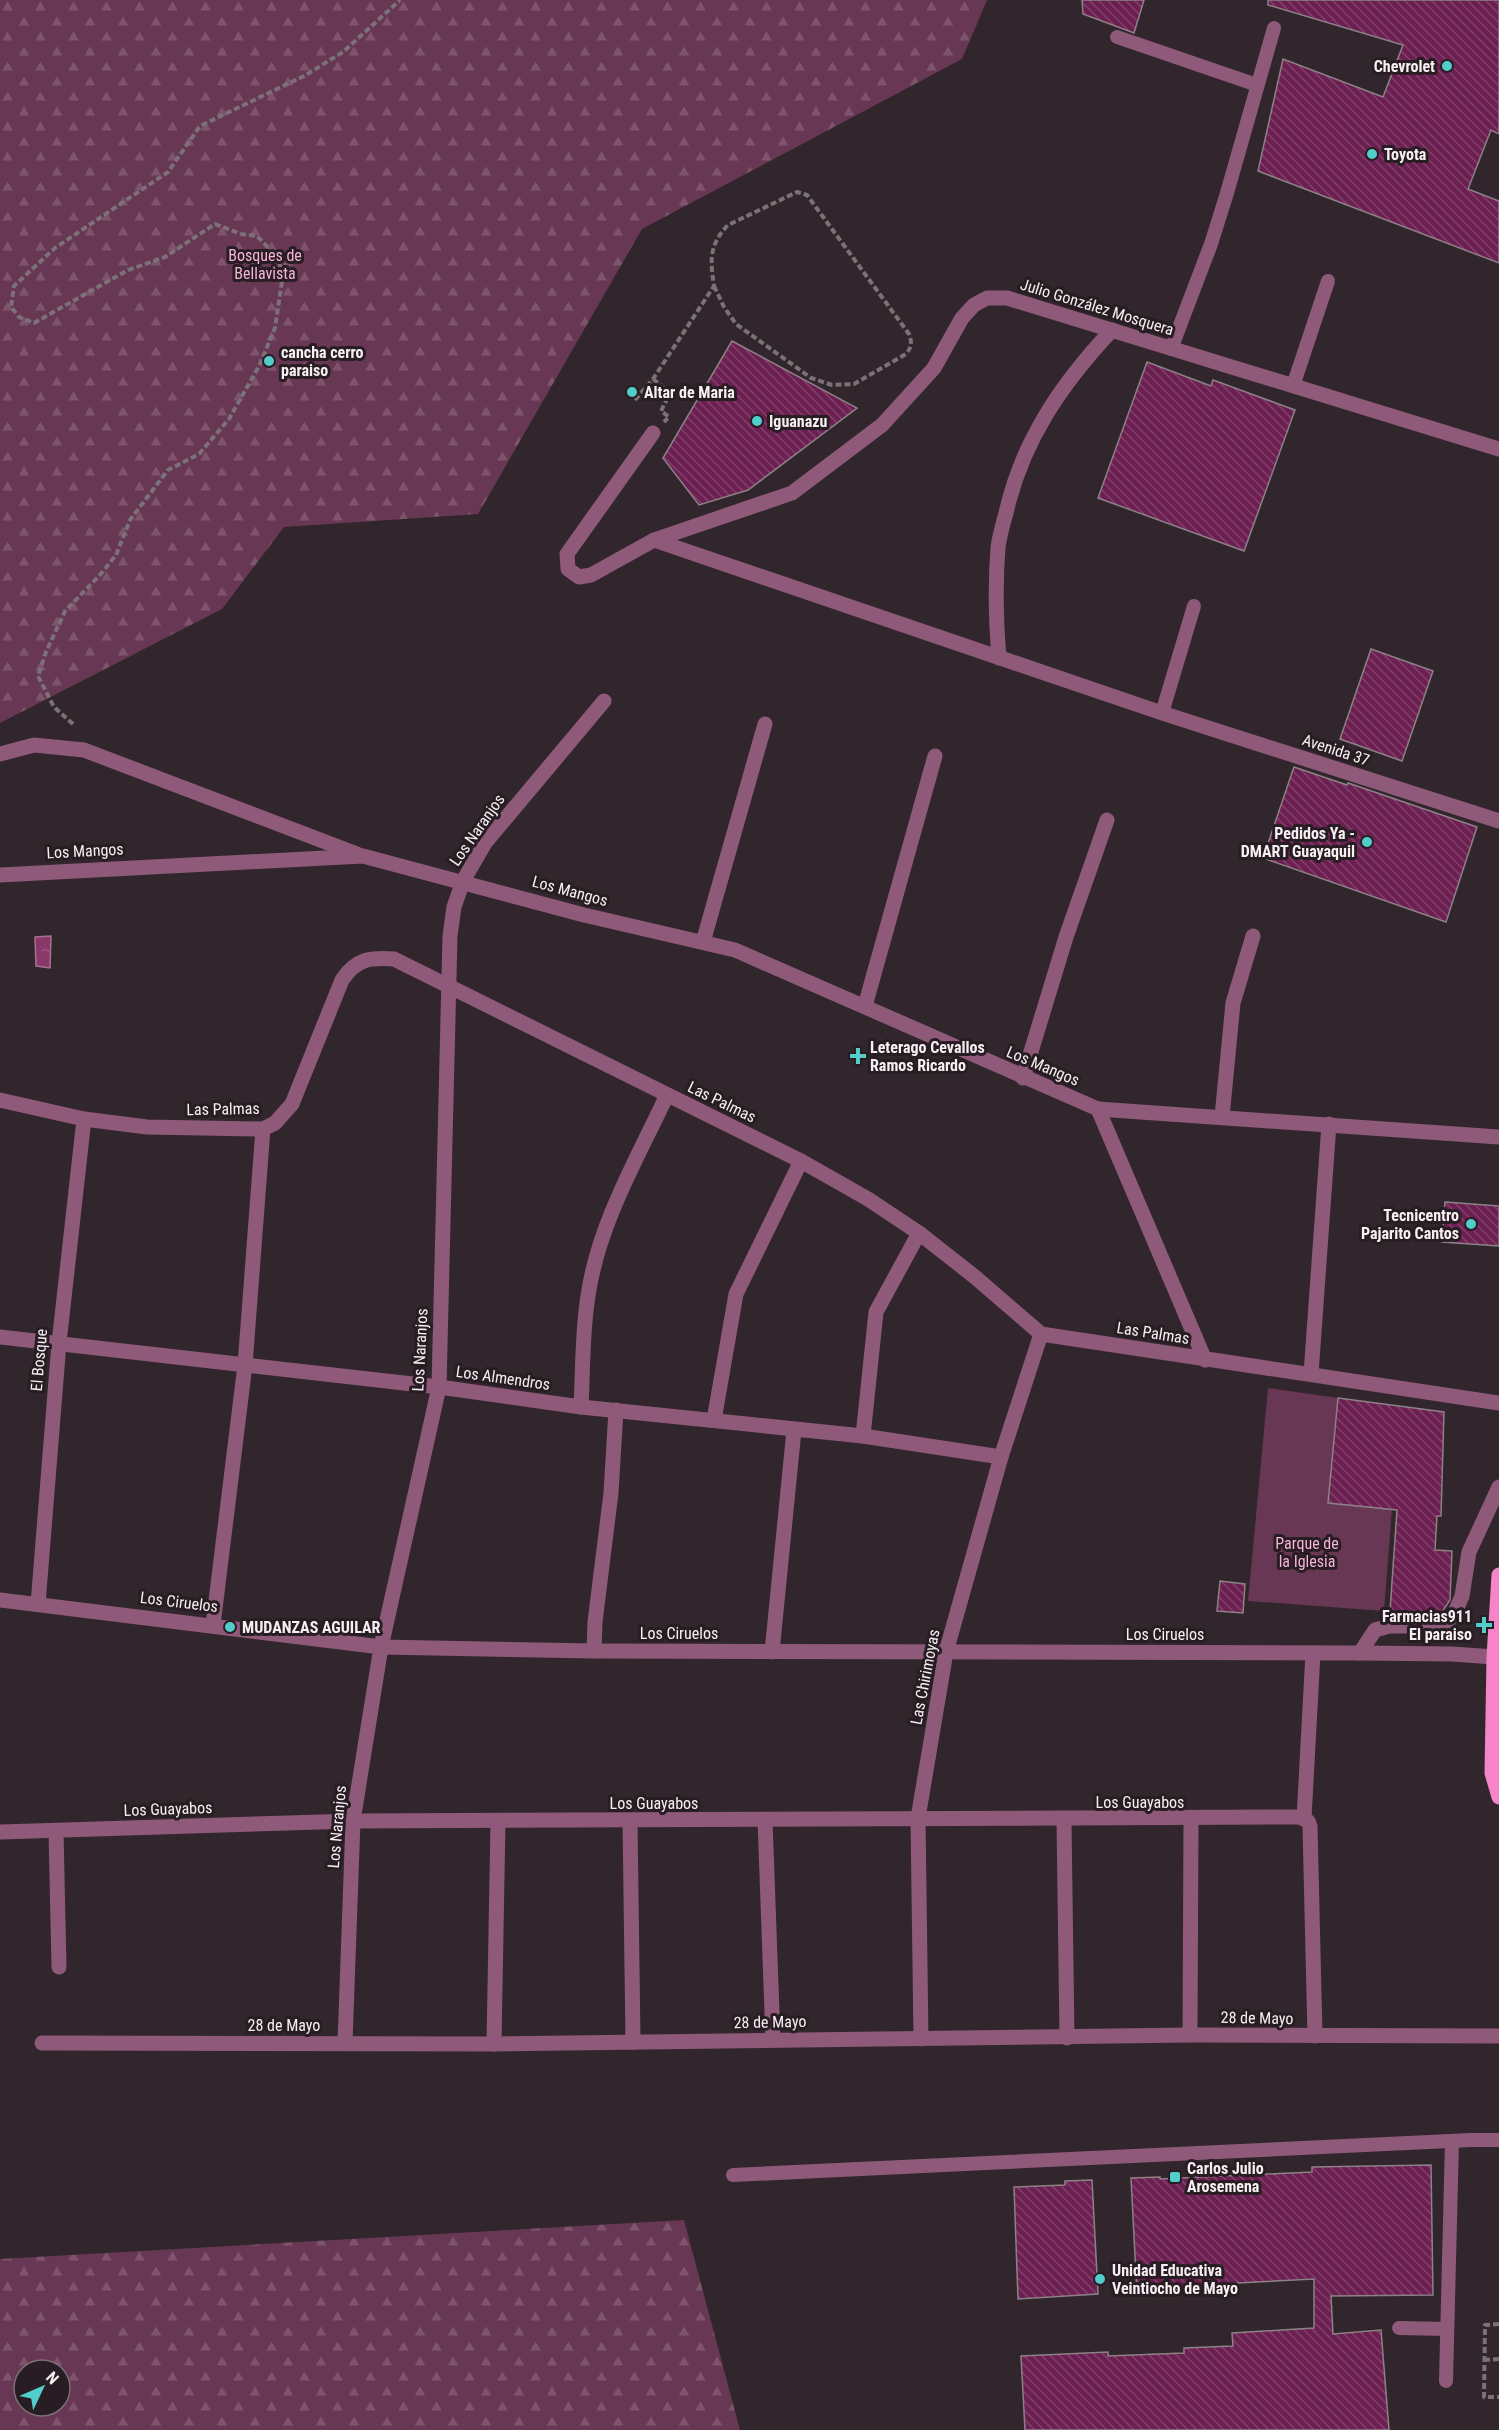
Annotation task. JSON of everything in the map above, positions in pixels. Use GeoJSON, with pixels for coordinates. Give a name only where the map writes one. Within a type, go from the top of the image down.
{"type":"FeatureCollection","features":[{"type":"Feature","properties":{"kind":"main road"},"geometry":{"type":"LineString","coordinates":[[1499,1575],[1494,1658],[1492,1773],[1499,1797]]}},
{"type":"Feature","properties":{"kind":"street","name":"Julio González Mosquera"},"geometry":{"type":"LineString","coordinates":[[653,434],[567,555],[568,568],[579,577],[591,575],[654,540],[792,492],[807,483],[882,425],[934,369],[962,318],[974,305],[987,298],[1007,298],[1499,449]]}},
{"type":"Feature","properties":{"kind":"street"},"geometry":{"type":"LineString","coordinates":[[999,658],[998,546],[1019,468],[1037,427],[1057,395],[1087,356],[1112,330]]}},
{"type":"Feature","properties":{"kind":"street","name":"Avenida 37"},"geometry":{"type":"LineString","coordinates":[[654,540],[1162,713],[1499,821]]}},
{"type":"Feature","properties":{"kind":"street","name":"Los Naranjos"},"geometry":{"type":"LineString","coordinates":[[345,2043],[353,1821],[381,1647],[439,1387],[448,987],[450,936],[454,907],[463,881],[485,843],[604,701]]}},
{"type":"Feature","properties":{"kind":"street"},"geometry":{"type":"LineString","coordinates":[[703,942],[765,724]]}},
{"type":"Feature","properties":{"kind":"street"},"geometry":{"type":"LineString","coordinates":[[0,754],[34,745],[84,750],[363,856]]}},
{"type":"Feature","properties":{"kind":"street"},"geometry":{"type":"LineString","coordinates":[[865,1006],[934,756]]}},
{"type":"Feature","properties":{"kind":"street"},"geometry":{"type":"LineString","coordinates":[[1023,1078],[1066,937],[1107,820]]}},
{"type":"Feature","properties":{"kind":"street","name":"Los Mangos"},"geometry":{"type":"LineString","coordinates":[[1,875],[363,856],[584,915],[735,950],[1098,1109],[1499,1137]]}},
{"type":"Feature","properties":{"kind":"street"},"geometry":{"type":"LineString","coordinates":[[1222,1117],[1227,1045],[1233,1004],[1253,936]]}},
{"type":"Feature","properties":{"kind":"street","name":"Las Palmas"},"geometry":{"type":"LineString","coordinates":[[0,1100],[84,1119],[147,1127],[263,1129],[275,1123],[292,1104],[342,980],[350,969],[360,961],[376,957],[394,959],[801,1161],[868,1199],[919,1233],[975,1276],[1041,1334],[1499,1403]]}},
{"type":"Feature","properties":{"kind":"street"},"geometry":{"type":"LineString","coordinates":[[580,1407],[588,1296],[599,1251],[610,1219],[667,1095]]}},
{"type":"Feature","properties":{"kind":"street"},"geometry":{"type":"LineString","coordinates":[[1098,1109],[1205,1359]]}},
{"type":"Feature","properties":{"kind":"street","name":"El Bosque"},"geometry":{"type":"LineString","coordinates":[[38,1604],[58,1342],[84,1119]]}},
{"type":"Feature","properties":{"kind":"street"},"geometry":{"type":"LineString","coordinates":[[1311,1374],[1329,1124]]}},
{"type":"Feature","properties":{"kind":"street"},"geometry":{"type":"LineString","coordinates":[[213,1624],[245,1365],[263,1129]]}},
{"type":"Feature","properties":{"kind":"street"},"geometry":{"type":"LineString","coordinates":[[714,1420],[736,1294],[801,1161]]}},
{"type":"Feature","properties":{"kind":"street"},"geometry":{"type":"LineString","coordinates":[[862,1436],[876,1312],[919,1233]]}},
{"type":"Feature","properties":{"kind":"street","name":"Las Chirimoyas"},"geometry":{"type":"LineString","coordinates":[[921,2039],[918,1818],[946,1652],[1001,1457],[1041,1334]]}},
{"type":"Feature","properties":{"kind":"street","name":"Los Almendros"},"geometry":{"type":"LineString","coordinates":[[0,1337],[439,1387],[580,1407],[862,1436],[1001,1457]]}},
{"type":"Feature","properties":{"kind":"street"},"geometry":{"type":"LineString","coordinates":[[594,1651],[611,1493],[616,1410]]}},
{"type":"Feature","properties":{"kind":"street"},"geometry":{"type":"LineString","coordinates":[[772,1652],[794,1430]]}},
{"type":"Feature","properties":{"kind":"street"},"geometry":{"type":"LineString","coordinates":[[1360,1653],[1375,1630],[1389,1626],[1434,1626],[1447,1621],[1454,1615],[1462,1596],[1469,1552],[1499,1487]]}},
{"type":"Feature","properties":{"kind":"street","name":"Los Ciruelos"},"geometry":{"type":"LineString","coordinates":[[0,1599],[213,1624],[381,1647],[594,1651],[1360,1653],[1452,1654],[1494,1658]]}},
{"type":"Feature","properties":{"kind":"street"},"geometry":{"type":"LineString","coordinates":[[1313,1653],[1306,1820],[1310,1826],[1315,2036]]}},
{"type":"Feature","properties":{"kind":"street","name":"Los Guayabos"},"geometry":{"type":"LineString","coordinates":[[0,1832],[353,1821],[765,1821],[918,1818],[1306,1820]]}},
{"type":"Feature","properties":{"kind":"street"},"geometry":{"type":"LineString","coordinates":[[1190,2035],[1191,1819]]}},
{"type":"Feature","properties":{"kind":"street"},"geometry":{"type":"LineString","coordinates":[[1064,1820],[1067,2038]]}},
{"type":"Feature","properties":{"kind":"street"},"geometry":{"type":"LineString","coordinates":[[494,2044],[498,1821]]}},
{"type":"Feature","properties":{"kind":"street"},"geometry":{"type":"LineString","coordinates":[[630,1821],[633,2042]]}},
{"type":"Feature","properties":{"kind":"street"},"geometry":{"type":"LineString","coordinates":[[765,1821],[773,2040]]}},
{"type":"Feature","properties":{"kind":"street"},"geometry":{"type":"LineString","coordinates":[[56,1832],[59,1967]]}},
{"type":"Feature","properties":{"kind":"street","name":"28 de Mayo"},"geometry":{"type":"LineString","coordinates":[[42,2043],[494,2044],[1190,2035],[1499,2036]]}},
{"type":"Feature","properties":{"kind":"lane"},"geometry":{"type":"LineString","coordinates":[[1171,349],[1211,244],[1274,28]]}},
{"type":"Feature","properties":{"kind":"lane"},"geometry":{"type":"LineString","coordinates":[[1117,38],[1257,85]]}},
{"type":"Feature","properties":{"kind":"lane"},"geometry":{"type":"LineString","coordinates":[[1293,386],[1328,280]]}},
{"type":"Feature","properties":{"kind":"lane"},"geometry":{"type":"LineString","coordinates":[[1162,713],[1194,606]]}},
{"type":"Feature","properties":{"kind":"lane"},"geometry":{"type":"LineString","coordinates":[[733,2175],[1499,2140]]}},
{"type":"Feature","properties":{"kind":"lane"},"geometry":{"type":"LineString","coordinates":[[1446,2381],[1452,2141]]}},
{"type":"Feature","properties":{"kind":"lane"},"geometry":{"type":"LineString","coordinates":[[1399,2328],[1447,2329]]}},
{"type":"Feature","properties":{"kind":"path"},"geometry":{"type":"LineString","coordinates":[[73,724],[54,706],[38,676],[46,652],[65,611],[116,555],[130,520],[168,470],[199,454],[230,419],[259,366],[275,328],[282,280],[279,259],[256,236],[241,234],[215,224],[165,257],[128,270],[34,323],[19,317],[11,307],[14,286],[55,248],[168,172],[200,126],[304,76],[343,52],[400,0]]}},
{"type":"Feature","properties":{"kind":"path"},"geometry":{"type":"LineString","coordinates":[[635,400],[653,379],[714,286],[711,263],[715,242],[723,231],[728,225],[797,192],[807,195],[909,334],[910,349],[906,354],[854,384],[832,385],[811,378],[736,324],[724,308],[714,286]]}},
{"type":"Feature","properties":{"kind":"path"},"geometry":{"type":"LineString","coordinates":[[653,379],[670,393],[661,411],[669,417],[653,434]]}},
{"type":"Feature","properties":{"kind":"path"},"geometry":{"type":"LineString","coordinates":[[1499,2324],[1485,2325],[1484,2360],[1484,2397],[1499,2397]]}},
{"type":"Feature","properties":{"kind":"path"},"geometry":{"type":"LineString","coordinates":[[1484,2360],[1499,2359]]}},
{"type":"Feature","properties":{"kind":"green space","name":"Bosques de Bellavista"},"geometry":{"type":"Polygon","coordinates":[[[0,0],[987,0],[962,59],[642,229],[478,514],[284,527],[222,609],[0,723],[0,0]]]}},
{"type":"Feature","properties":{"kind":"green space","name":"Parque de la Iglesia"},"geometry":{"type":"Polygon","coordinates":[[[1268,1388],[1338,1398],[1328,1503],[1392,1509],[1384,1611],[1248,1601],[1268,1388]]]}},
{"type":"Feature","properties":{"kind":"green space"},"geometry":{"type":"Polygon","coordinates":[[[684,2220],[740,2430],[0,2430],[0,2259],[684,2220]]]}},
{"type":"Feature","properties":{"kind":"water"},"geometry":{"type":"Polygon","coordinates":[[[51,936],[50,968],[36,966],[35,937],[51,936]]]}},
{"type":"Feature","properties":{"kind":"building"},"geometry":{"type":"Polygon","coordinates":[[[1082,0],[1144,0],[1134,33],[1083,14],[1082,0]]]}},
{"type":"Feature","properties":{"kind":"building","name":"Toyota"},"geometry":{"type":"Polygon","coordinates":[[[1268,0],[1499,0],[1499,134],[1491,130],[1468,189],[1499,201],[1499,263],[1258,171],[1283,59],[1383,97],[1403,45],[1268,5],[1268,0]]]}},
{"type":"Feature","properties":{"kind":"building"},"geometry":{"type":"Polygon","coordinates":[[[732,341],[857,408],[748,490],[699,505],[663,458],[732,341]]]}},
{"type":"Feature","properties":{"kind":"building"},"geometry":{"type":"Polygon","coordinates":[[[1147,362],[1211,386],[1213,380],[1295,410],[1244,551],[1098,498],[1147,362]]]}},
{"type":"Feature","properties":{"kind":"building"},"geometry":{"type":"Polygon","coordinates":[[[1371,649],[1433,671],[1402,761],[1340,739],[1371,649]]]}},
{"type":"Feature","properties":{"kind":"building"},"geometry":{"type":"Polygon","coordinates":[[[1294,767],[1477,827],[1446,922],[1263,858],[1294,767]]]}},
{"type":"Feature","properties":{"kind":"building","name":"Tecnicentro Pajarito Cantos"},"geometry":{"type":"Polygon","coordinates":[[[1445,1202],[1499,1206],[1499,1246],[1442,1242],[1445,1202]]]}},
{"type":"Feature","properties":{"kind":"building"},"geometry":{"type":"Polygon","coordinates":[[[1338,1398],[1444,1412],[1441,1516],[1437,1516],[1435,1550],[1452,1551],[1450,1600],[1442,1612],[1390,1611],[1397,1510],[1328,1503],[1338,1398]]]}},
{"type":"Feature","properties":{"kind":"building"},"geometry":{"type":"Polygon","coordinates":[[[1220,1581],[1245,1584],[1243,1613],[1217,1611],[1220,1581]]]}},
{"type":"Feature","properties":{"kind":"building"},"geometry":{"type":"Polygon","coordinates":[[[1431,2165],[1433,2295],[1331,2296],[1333,2334],[1381,2330],[1389,2430],[1025,2430],[1021,2356],[1108,2352],[1108,2356],[1184,2353],[1184,2348],[1233,2346],[1232,2333],[1314,2328],[1314,2279],[1218,2284],[1218,2287],[1137,2294],[1131,2178],[1160,2177],[1160,2179],[1312,2172],[1312,2167],[1431,2165]]]}},
{"type":"Feature","properties":{"kind":"building"},"geometry":{"type":"Polygon","coordinates":[[[1092,2180],[1098,2294],[1018,2299],[1014,2187],[1065,2185],[1065,2181],[1092,2180]]]}},
{"type":"Feature","properties":{"kind":"place","name":"Chevrolet"},"geometry":{"type":"Point","coordinates":[1447,66]}},
{"type":"Feature","properties":{"kind":"place","name":"Toyota"},"geometry":{"type":"Point","coordinates":[1372,154]}},
{"type":"Feature","properties":{"kind":"place","name":"cancha cerro paraiso"},"geometry":{"type":"Point","coordinates":[269,361]}},
{"type":"Feature","properties":{"kind":"place","name":"Altar de Maria"},"geometry":{"type":"Point","coordinates":[632,392]}},
{"type":"Feature","properties":{"kind":"place","name":"Iguanazu"},"geometry":{"type":"Point","coordinates":[757,421]}},
{"type":"Feature","properties":{"kind":"place","name":"Pedidos Ya - DMART Guayaquil"},"geometry":{"type":"Point","coordinates":[1367,842]}},
{"type":"Feature","properties":{"kind":"place","name":"Leterago Cevallos Ramos Ricardo"},"geometry":{"type":"Point","coordinates":[858,1056]}},
{"type":"Feature","properties":{"kind":"place","name":"Tecnicentro Pajarito Cantos"},"geometry":{"type":"Point","coordinates":[1471,1224]}},
{"type":"Feature","properties":{"kind":"place","name":"Farmacias911 El paraiso"},"geometry":{"type":"Point","coordinates":[1484,1625]}},
{"type":"Feature","properties":{"kind":"place","name":"MUDANZAS AGUILAR"},"geometry":{"type":"Point","coordinates":[230,1627]}},
{"type":"Feature","properties":{"kind":"place","name":"Carlos Julio Arosemena"},"geometry":{"type":"Point","coordinates":[1175,2177]}},
{"type":"Feature","properties":{"kind":"place","name":"Unidad Educativa Veintiocho de Mayo"},"geometry":{"type":"Point","coordinates":[1100,2279]}}]}
